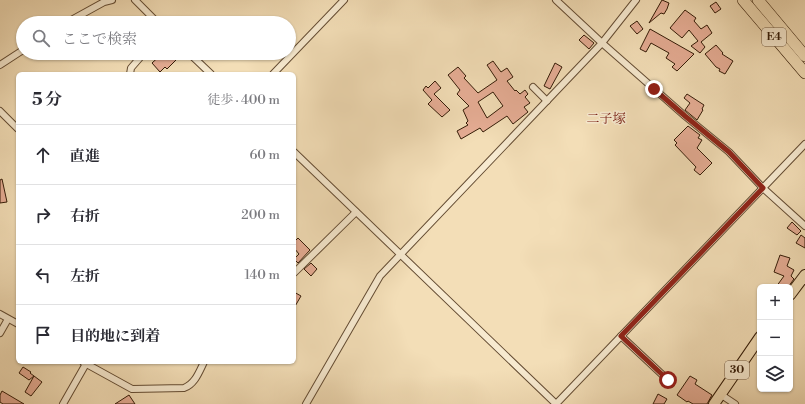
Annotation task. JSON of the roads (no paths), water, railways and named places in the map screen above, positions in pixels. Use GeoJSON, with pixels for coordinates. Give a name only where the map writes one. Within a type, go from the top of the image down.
{"type":"FeatureCollection","features":[{"type":"Feature","properties":{"kind":"highway","name":"E4"},"geometry":{"type":"LineString","coordinates":[[743,0],[805,73]]}},
{"type":"Feature","properties":{"kind":"highway","name":"E4"},"geometry":{"type":"LineString","coordinates":[[758,0],[805,56]]}},
{"type":"Feature","properties":{"kind":"main road"},"geometry":{"type":"LineString","coordinates":[[793,292],[805,275]]}},
{"type":"Feature","properties":{"kind":"main road","name":"30"},"geometry":{"type":"LineString","coordinates":[[714,404],[757,341]]}},
{"type":"Feature","properties":{"kind":"street"},"geometry":{"type":"LineString","coordinates":[[135,0],[151,16]]}},
{"type":"Feature","properties":{"kind":"street"},"geometry":{"type":"LineString","coordinates":[[296,50],[344,0]]}},
{"type":"Feature","properties":{"kind":"street"},"geometry":{"type":"LineString","coordinates":[[556,0],[602,43],[685,116],[729,152],[763,188],[805,226]]}},
{"type":"Feature","properties":{"kind":"street"},"geometry":{"type":"LineString","coordinates":[[306,404],[376,281],[602,43],[636,0]]}},
{"type":"Feature","properties":{"kind":"street"},"geometry":{"type":"LineString","coordinates":[[79,16],[107,1]]}},
{"type":"Feature","properties":{"kind":"street"},"geometry":{"type":"LineString","coordinates":[[0,66],[16,55]]}},
{"type":"Feature","properties":{"kind":"street"},"geometry":{"type":"LineString","coordinates":[[130,72],[131,68],[138,60]]}},
{"type":"Feature","properties":{"kind":"street"},"geometry":{"type":"LineString","coordinates":[[196,60],[209,72]]}},
{"type":"Feature","properties":{"kind":"street"},"geometry":{"type":"LineString","coordinates":[[275,72],[286,60]]}},
{"type":"Feature","properties":{"kind":"street"},"geometry":{"type":"LineString","coordinates":[[533,87],[547,101]]}},
{"type":"Feature","properties":{"kind":"street"},"geometry":{"type":"LineString","coordinates":[[1,114],[16,127]]}},
{"type":"Feature","properties":{"kind":"street"},"geometry":{"type":"LineString","coordinates":[[296,154],[556,404],[805,144]]}},
{"type":"Feature","properties":{"kind":"street"},"geometry":{"type":"LineString","coordinates":[[296,271],[356,212]]}},
{"type":"Feature","properties":{"kind":"street"},"geometry":{"type":"LineString","coordinates":[[0,314],[16,323]]}},
{"type":"Feature","properties":{"kind":"street"},"geometry":{"type":"LineString","coordinates":[[0,333],[8,319]]}},
{"type":"Feature","properties":{"kind":"street"},"geometry":{"type":"LineString","coordinates":[[621,336],[671,384]]}},
{"type":"Feature","properties":{"kind":"street"},"geometry":{"type":"LineString","coordinates":[[62,404],[84,364]]}},
{"type":"Feature","properties":{"kind":"street"},"geometry":{"type":"LineString","coordinates":[[87,364],[132,389],[184,388],[193,382],[203,364]]}},
{"type":"Feature","properties":{"kind":"street"},"geometry":{"type":"LineString","coordinates":[[720,394],[735,404]]}},
{"type":"Feature","properties":{"kind":"district","name":"二子塚"},"geometry":{"type":"Point","coordinates":[606,119]}}]}
